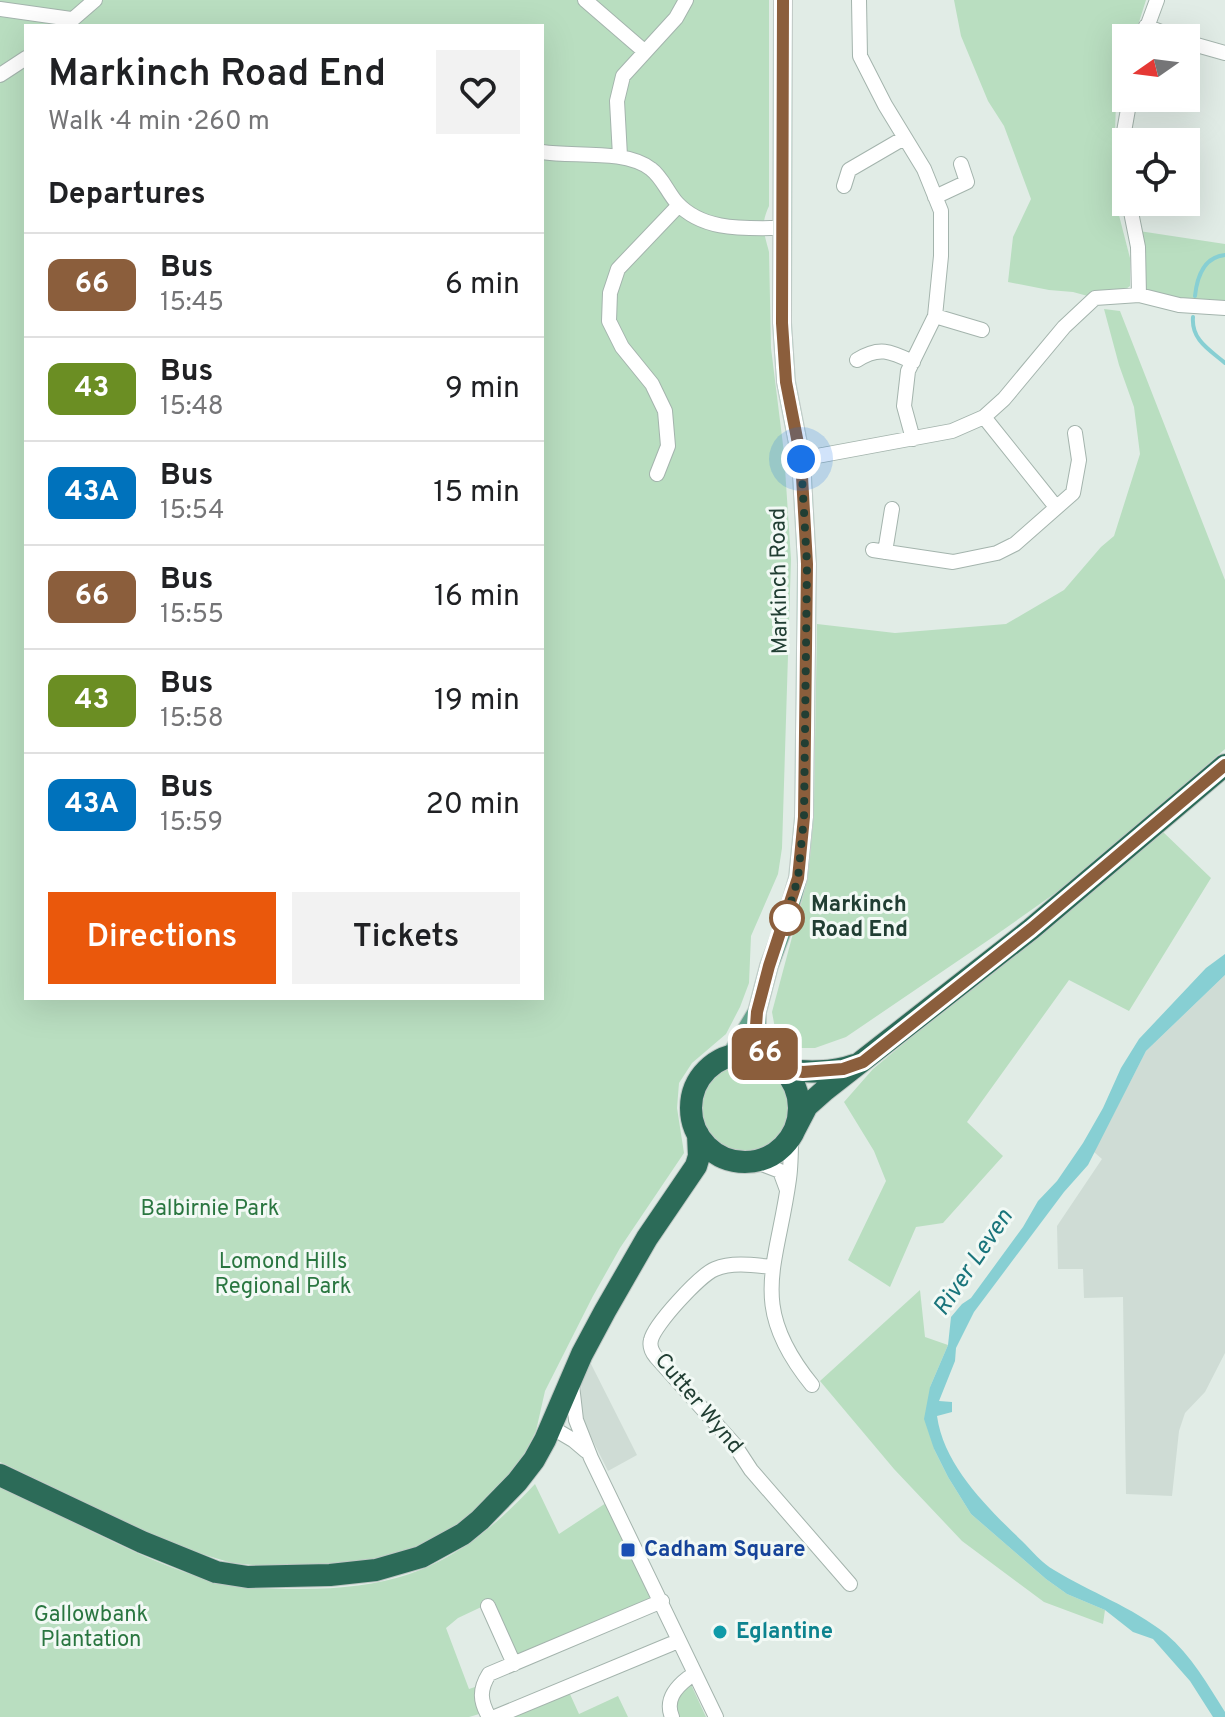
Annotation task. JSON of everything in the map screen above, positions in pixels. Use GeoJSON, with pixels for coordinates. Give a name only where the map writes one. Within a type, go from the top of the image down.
{"type":"FeatureCollection","features":[{"type":"Feature","properties":{"kind":"highway"},"geometry":{"type":"LineString","coordinates":[[665,1212],[710,1175],[726,1166],[778,1151],[807,1106],[1031,929],[1225,765]]}},
{"type":"Feature","properties":{"kind":"highway"},"geometry":{"type":"LineString","coordinates":[[0,1475],[142,1542],[216,1572],[248,1577],[353,1573],[405,1563],[440,1548],[463,1534],[517,1482],[534,1460],[605,1311],[647,1238],[696,1166],[698,1134],[692,1111],[695,1086],[704,1072],[731,1055],[756,1054],[803,1072],[843,1069],[863,1062]]}},
{"type":"Feature","properties":{"kind":"highway"},"geometry":{"type":"LineString","coordinates":[[776,1064],[794,1083],[799,1098],[799,1113],[793,1132]]}},
{"type":"Feature","properties":{"kind":"highway"},"geometry":{"type":"LineString","coordinates":[[698,1134],[715,1153],[747,1162]]}},
{"type":"Feature","properties":{"kind":"main road","name":"Markinch Road"},"geometry":{"type":"LineString","coordinates":[[731,1055],[757,1012],[798,878],[804,817],[807,564],[801,459],[784,360],[783,0]]}},
{"type":"Feature","properties":{"kind":"main road","name":"Markinch Road"},"geometry":{"type":"LineString","coordinates":[[757,1012],[757,1039],[776,1064]]}},
{"type":"Feature","properties":{"kind":"street"},"geometry":{"type":"LineString","coordinates":[[0,9],[68,23],[95,0]]}},
{"type":"Feature","properties":{"kind":"street"},"geometry":{"type":"LineString","coordinates":[[585,0],[644,51]]}},
{"type":"Feature","properties":{"kind":"street"},"geometry":{"type":"LineString","coordinates":[[620,156],[617,101],[623,76],[676,18],[686,0]]}},
{"type":"Feature","properties":{"kind":"street"},"geometry":{"type":"LineString","coordinates":[[859,0],[860,56],[924,169],[941,211],[941,256],[935,316],[908,371],[904,406],[913,439]]}},
{"type":"Feature","properties":{"kind":"street"},"geometry":{"type":"LineString","coordinates":[[1147,24],[1157,0]]}},
{"type":"Feature","properties":{"kind":"street"},"geometry":{"type":"LineString","coordinates":[[1200,46],[1225,53]]}},
{"type":"Feature","properties":{"kind":"street"},"geometry":{"type":"LineString","coordinates":[[0,75],[24,59]]}},
{"type":"Feature","properties":{"kind":"street"},"geometry":{"type":"LineString","coordinates":[[844,186],[849,170],[904,138]]}},
{"type":"Feature","properties":{"kind":"street"},"geometry":{"type":"LineString","coordinates":[[544,152],[568,156],[620,156],[651,169],[679,205],[706,223],[782,228]]}},
{"type":"Feature","properties":{"kind":"street"},"geometry":{"type":"LineString","coordinates":[[935,197],[967,182],[961,164]]}},
{"type":"Feature","properties":{"kind":"street"},"geometry":{"type":"LineString","coordinates":[[657,474],[668,446],[665,411],[652,384],[622,347],[609,321],[610,293],[618,269],[679,205]]}},
{"type":"Feature","properties":{"kind":"street"},"geometry":{"type":"LineString","coordinates":[[1132,216],[1138,247],[1139,295]]}},
{"type":"Feature","properties":{"kind":"street"},"geometry":{"type":"LineString","coordinates":[[801,459],[952,431],[984,417],[1004,399],[1064,327],[1095,298],[1139,295],[1179,305],[1225,308]]}},
{"type":"Feature","properties":{"kind":"street"},"geometry":{"type":"LineString","coordinates":[[935,316],[982,330]]}},
{"type":"Feature","properties":{"kind":"street"},"geometry":{"type":"LineString","coordinates":[[857,360],[871,351],[892,352],[913,362]]}},
{"type":"Feature","properties":{"kind":"street"},"geometry":{"type":"LineString","coordinates":[[984,417],[1056,507]]}},
{"type":"Feature","properties":{"kind":"street"},"geometry":{"type":"LineString","coordinates":[[892,509],[879,551],[953,562],[986,556],[1015,544],[1073,493],[1079,460],[1075,433]]}},
{"type":"Feature","properties":{"kind":"street"},"geometry":{"type":"LineString","coordinates":[[793,1132],[787,1190],[772,1267],[774,1317],[780,1335],[812,1385]]}},
{"type":"Feature","properties":{"kind":"street"},"geometry":{"type":"LineString","coordinates":[[747,1162],[780,1171],[787,1190]]}},
{"type":"Feature","properties":{"kind":"street","name":"Cutter Wynd"},"geometry":{"type":"LineString","coordinates":[[772,1267],[731,1265],[707,1274],[695,1283],[653,1332],[650,1346],[656,1357],[734,1444],[751,1470],[850,1584]]}},
{"type":"Feature","properties":{"kind":"street"},"geometry":{"type":"LineString","coordinates":[[573,1376],[572,1400],[576,1420],[591,1458],[716,1717]]}},
{"type":"Feature","properties":{"kind":"street"},"geometry":{"type":"LineString","coordinates":[[551,1427],[579,1443],[591,1458]]}},
{"type":"Feature","properties":{"kind":"street"},"geometry":{"type":"LineString","coordinates":[[662,1601],[489,1674],[483,1683],[481,1696],[492,1717],[671,1644]]}},
{"type":"Feature","properties":{"kind":"street"},"geometry":{"type":"LineString","coordinates":[[488,1606],[514,1664]]}},
{"type":"Feature","properties":{"kind":"street"},"geometry":{"type":"LineString","coordinates":[[672,1717],[670,1700],[678,1685],[688,1678]]}},
{"type":"Feature","properties":{"kind":"shaded area"},"geometry":{"type":"Polygon","coordinates":[[[1225,975],[1225,1353],[1205,1392],[1185,1413],[1179,1431],[1172,1496],[1126,1494],[1123,1297],[1084,1298],[1083,1269],[1058,1269],[1057,1226],[1102,1159],[1094,1152],[1146,1051],[1225,975]]]}},
{"type":"Feature","properties":{"kind":"shaded area"},"geometry":{"type":"Polygon","coordinates":[[[590,1362],[637,1455],[608,1471],[583,1421],[580,1403],[582,1378],[590,1362]]]}},
{"type":"Feature","properties":{"kind":"green space","name":"Lomond Hills Regional Park"},"geometry":{"type":"Polygon","coordinates":[[[0,0],[769,0],[769,206],[764,229],[769,252],[771,348],[784,453],[791,559],[782,848],[778,874],[751,936],[749,983],[740,1007],[726,1034],[692,1063],[679,1083],[677,1108],[684,1153],[620,1248],[593,1296],[545,1391],[536,1431],[526,1451],[506,1479],[456,1526],[394,1557],[363,1563],[274,1567],[232,1563],[175,1546],[0,1462],[0,0]]]}},
{"type":"Feature","properties":{"kind":"green space"},"geometry":{"type":"Polygon","coordinates":[[[954,0],[1146,0],[1138,24],[1112,24],[1112,112],[1116,112],[1115,128],[1112,128],[1112,216],[1119,216],[1130,258],[1130,286],[1115,297],[1095,298],[1008,282],[1013,237],[1031,199],[1004,126],[988,101],[961,36],[954,0]]]}},
{"type":"Feature","properties":{"kind":"green space"},"geometry":{"type":"Polygon","coordinates":[[[1139,231],[1225,244],[1225,302],[1180,302],[1145,292],[1139,231]]]}},
{"type":"Feature","properties":{"kind":"green space"},"geometry":{"type":"Polygon","coordinates":[[[1104,309],[1120,311],[1225,580],[1225,749],[1081,875],[993,937],[846,1037],[815,1048],[792,1048],[781,1042],[776,1034],[772,1012],[806,885],[810,858],[817,624],[895,633],[1006,624],[1064,590],[1114,536],[1140,454],[1134,407],[1104,309]]]}},
{"type":"Feature","properties":{"kind":"green space"},"geometry":{"type":"Polygon","coordinates":[[[1161,830],[1211,878],[1129,1011],[1069,980],[967,1122],[1003,1156],[943,1223],[916,1227],[890,1287],[848,1260],[886,1181],[874,1151],[844,1102],[873,1069],[1161,830]]]}},
{"type":"Feature","properties":{"kind":"green space"},"geometry":{"type":"Polygon","coordinates":[[[744,1063],[769,1071],[781,1083],[789,1108],[781,1133],[769,1145],[744,1153],[719,1145],[707,1133],[699,1108],[707,1083],[719,1071],[744,1063]]]}},
{"type":"Feature","properties":{"kind":"green space"},"geometry":{"type":"Polygon","coordinates":[[[920,1290],[925,1337],[948,1345],[930,1387],[934,1449],[948,1477],[971,1514],[1046,1579],[1067,1594],[1105,1610],[1103,1624],[1044,1602],[962,1541],[894,1469],[820,1381],[920,1290]]]}},
{"type":"Feature","properties":{"kind":"green space","name":"Gallowbank Plantation"},"geometry":{"type":"Polygon","coordinates":[[[535,1484],[559,1534],[606,1503],[652,1598],[518,1656],[494,1601],[458,1618],[446,1628],[469,1689],[478,1686],[486,1712],[469,1717],[0,1717],[0,1486],[123,1546],[199,1577],[246,1587],[294,1589],[368,1584],[428,1567],[481,1534],[535,1484]]]}},
{"type":"Feature","properties":{"kind":"green space"},"geometry":{"type":"Polygon","coordinates":[[[688,1678],[706,1717],[672,1717],[669,1706],[688,1678]]]}},
{"type":"Feature","properties":{"kind":"green space"},"geometry":{"type":"Polygon","coordinates":[[[569,1692],[579,1714],[618,1696],[628,1717],[514,1717],[569,1692]]]}},
{"type":"Feature","properties":{"kind":"water"},"geometry":{"type":"Polygon","coordinates":[[[1225,954],[1225,975],[1146,1051],[1088,1165],[1064,1192],[974,1312],[956,1348],[955,1361],[939,1401],[952,1402],[952,1412],[937,1416],[948,1452],[982,1500],[1050,1567],[1139,1616],[1175,1642],[1225,1712],[1225,1717],[1213,1717],[1190,1681],[1153,1639],[1133,1632],[1105,1610],[1067,1594],[971,1514],[934,1449],[924,1419],[930,1387],[948,1345],[951,1317],[971,1298],[1023,1227],[1038,1201],[1057,1181],[1083,1143],[1139,1039],[1206,968],[1225,954]]]}},
{"type":"Feature","properties":{"kind":"waterway"},"geometry":{"type":"LineString","coordinates":[[1195,296],[1203,269],[1212,260],[1225,255]]}},
{"type":"Feature","properties":{"kind":"waterway"},"geometry":{"type":"LineString","coordinates":[[1193,317],[1198,338],[1225,363]]}},
{"type":"Feature","properties":{"kind":"bus line","name":"66"},"geometry":{"type":"LineString","coordinates":[[783,0],[782,323],[786,382],[801,459],[807,564],[804,817],[798,878],[757,1012],[757,1039],[761,1049],[784,1070],[843,1069],[863,1062],[1031,929],[1225,765]]}},
{"type":"Feature","properties":{"kind":"place","name":"Markinch Road End"},"geometry":{"type":"Point","coordinates":[787,918]}},
{"type":"Feature","properties":{"kind":"place","name":"Cadham Square"},"geometry":{"type":"Point","coordinates":[628,1550]}},
{"type":"Feature","properties":{"kind":"place","name":"Eglantine"},"geometry":{"type":"Point","coordinates":[720,1632]}},
{"type":"Feature","properties":{"kind":"route"},"geometry":{"type":"LineString","coordinates":[[787,918],[785,923],[798,878],[804,817],[807,564],[801,459]]}},
{"type":"Feature","properties":{"kind":"park label","name":"Balbirnie Park"},"geometry":{"type":"Point","coordinates":[210,1209]}},
{"type":"Feature","properties":{"kind":"water label","name":"River Leven"},"geometry":{"type":"Point","coordinates":[974,1263]}}]}
